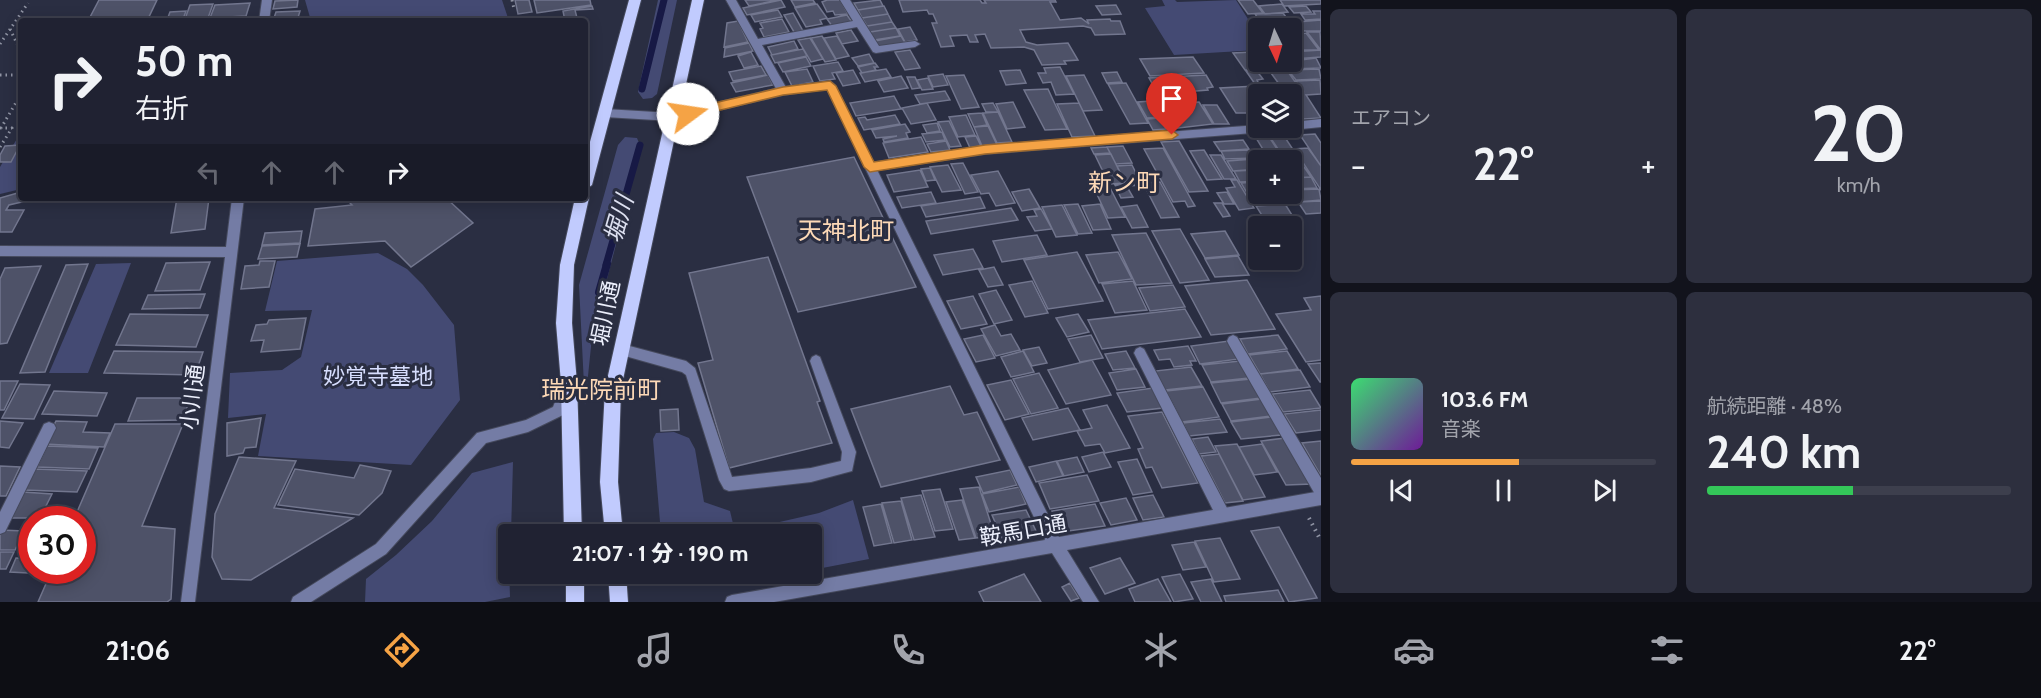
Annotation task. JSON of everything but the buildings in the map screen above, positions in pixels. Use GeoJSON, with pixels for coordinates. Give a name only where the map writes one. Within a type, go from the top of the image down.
{"type":"FeatureCollection","features":[{"type":"Feature","properties":{"kind":"main road"},"geometry":{"type":"LineString","coordinates":[[588,174],[635,0]]}},
{"type":"Feature","properties":{"kind":"main road","name":"堀川通"},"geometry":{"type":"LineString","coordinates":[[613,524],[609,482],[613,400],[698,0]]}},
{"type":"Feature","properties":{"kind":"main road","name":"堀川通"},"geometry":{"type":"LineString","coordinates":[[573,524],[569,383],[564,323],[567,265],[581,201]]}},
{"type":"Feature","properties":{"kind":"main road"},"geometry":{"type":"LineString","coordinates":[[574,584],[575,602]]}},
{"type":"Feature","properties":{"kind":"main road"},"geometry":{"type":"LineString","coordinates":[[618,584],[619,602]]}},
{"type":"Feature","properties":{"kind":"street"},"geometry":{"type":"LineString","coordinates":[[264,18],[267,0]]}},
{"type":"Feature","properties":{"kind":"street"},"geometry":{"type":"LineString","coordinates":[[731,0],[783,91]]}},
{"type":"Feature","properties":{"kind":"street"},"geometry":{"type":"LineString","coordinates":[[845,0],[876,50],[915,44]]}},
{"type":"Feature","properties":{"kind":"street"},"geometry":{"type":"LineString","coordinates":[[756,43],[859,23]]}},
{"type":"Feature","properties":{"kind":"street"},"geometry":{"type":"LineString","coordinates":[[605,113],[672,117],[783,91],[830,86],[1055,545],[1092,602]]}},
{"type":"Feature","properties":{"kind":"street"},"geometry":{"type":"LineString","coordinates":[[1302,125],[1321,123]]}},
{"type":"Feature","properties":{"kind":"street"},"geometry":{"type":"LineString","coordinates":[[870,167],[985,150],[1248,129]]}},
{"type":"Feature","properties":{"kind":"street","name":"小川通"},"geometry":{"type":"LineString","coordinates":[[188,602],[238,201]]}},
{"type":"Feature","properties":{"kind":"street"},"geometry":{"type":"LineString","coordinates":[[0,250],[231,252]]}},
{"type":"Feature","properties":{"kind":"street"},"geometry":{"type":"LineString","coordinates":[[1233,341],[1321,491]]}},
{"type":"Feature","properties":{"kind":"street"},"geometry":{"type":"LineString","coordinates":[[622,350],[686,368],[691,372],[729,484],[811,476],[847,466],[849,452],[816,361]]}},
{"type":"Feature","properties":{"kind":"street"},"geometry":{"type":"LineString","coordinates":[[1140,353],[1223,515]]}},
{"type":"Feature","properties":{"kind":"street"},"geometry":{"type":"LineString","coordinates":[[298,602],[381,549],[482,438],[528,426],[558,411],[569,383]]}},
{"type":"Feature","properties":{"kind":"street"},"geometry":{"type":"LineString","coordinates":[[0,527],[49,428]]}},
{"type":"Feature","properties":{"kind":"street","name":"鞍馬口通"},"geometry":{"type":"LineString","coordinates":[[732,602],[1321,498]]}},
{"type":"Feature","properties":{"kind":"path"},"geometry":{"type":"LineString","coordinates":[[512,0],[514,9]]}},
{"type":"Feature","properties":{"kind":"path"},"geometry":{"type":"LineString","coordinates":[[0,44],[28,3]]}},
{"type":"Feature","properties":{"kind":"path"},"geometry":{"type":"LineString","coordinates":[[10,29],[18,46]]}},
{"type":"Feature","properties":{"kind":"path"},"geometry":{"type":"LineString","coordinates":[[0,75],[18,75]]}},
{"type":"Feature","properties":{"kind":"path"},"geometry":{"type":"LineString","coordinates":[[0,147],[12,128],[1,128],[18,99]]}},
{"type":"Feature","properties":{"kind":"green space"},"geometry":{"type":"Polygon","coordinates":[[[305,0],[502,0],[508,18],[310,18],[305,0]]]}},
{"type":"Feature","properties":{"kind":"green space"},"geometry":{"type":"Polygon","coordinates":[[[658,0],[677,0],[657,94],[652,98],[643,99],[638,92],[658,0]]]}},
{"type":"Feature","properties":{"kind":"green space"},"geometry":{"type":"Polygon","coordinates":[[[1162,0],[1177,2],[1236,0],[1248,19],[1248,51],[1174,55],[1145,8],[1165,6],[1162,0]]]}},
{"type":"Feature","properties":{"kind":"green space"},"geometry":{"type":"Polygon","coordinates":[[[18,137],[18,190],[0,194],[0,167],[18,137]]]}},
{"type":"Feature","properties":{"kind":"green space"},"geometry":{"type":"Polygon","coordinates":[[[625,137],[637,138],[641,148],[606,283],[595,308],[585,405],[579,285],[618,145],[625,137]]]}},
{"type":"Feature","properties":{"kind":"green space","name":"妙覚寺墓地"},"geometry":{"type":"Polygon","coordinates":[[[378,253],[407,269],[423,285],[454,325],[460,400],[411,465],[258,456],[266,414],[228,418],[230,373],[282,370],[301,357],[312,310],[265,311],[277,261],[378,253]]]}},
{"type":"Feature","properties":{"kind":"green space"},"geometry":{"type":"Polygon","coordinates":[[[131,263],[88,373],[49,373],[96,264],[131,263]]]}},
{"type":"Feature","properties":{"kind":"green space"},"geometry":{"type":"Polygon","coordinates":[[[674,432],[689,438],[695,449],[704,502],[730,511],[733,524],[660,524],[653,439],[656,433],[674,432]]]}},
{"type":"Feature","properties":{"kind":"green space"},"geometry":{"type":"Polygon","coordinates":[[[513,462],[511,524],[498,524],[498,584],[510,584],[510,597],[485,602],[365,602],[366,579],[432,521],[472,473],[513,462]]]}},
{"type":"Feature","properties":{"kind":"green space"},"geometry":{"type":"Polygon","coordinates":[[[853,500],[869,559],[822,568],[822,524],[770,524],[819,513],[853,500]]]}},
{"type":"Feature","properties":{"kind":"waterway","name":"堀川"},"geometry":{"type":"LineString","coordinates":[[642,89],[664,0]]}},
{"type":"Feature","properties":{"kind":"waterway","name":"堀川"},"geometry":{"type":"LineString","coordinates":[[606,265],[640,145]]}},
{"type":"Feature","properties":{"kind":"waterway","name":"堀川"},"geometry":{"type":"LineString","coordinates":[[599,292],[607,264]]}},
{"type":"Feature","properties":{"kind":"district","name":"新ン町"},"geometry":{"type":"Point","coordinates":[1124,183]}},
{"type":"Feature","properties":{"kind":"district","name":"天神北町"},"geometry":{"type":"Point","coordinates":[846,231]}},
{"type":"Feature","properties":{"kind":"district","name":"瑞光院前町"},"geometry":{"type":"Point","coordinates":[601,390]}},
{"type":"Feature","properties":{"kind":"route"},"geometry":{"type":"LineString","coordinates":[[688,114],[783,91],[830,86],[870,167],[985,150],[1172,135]]}}]}
